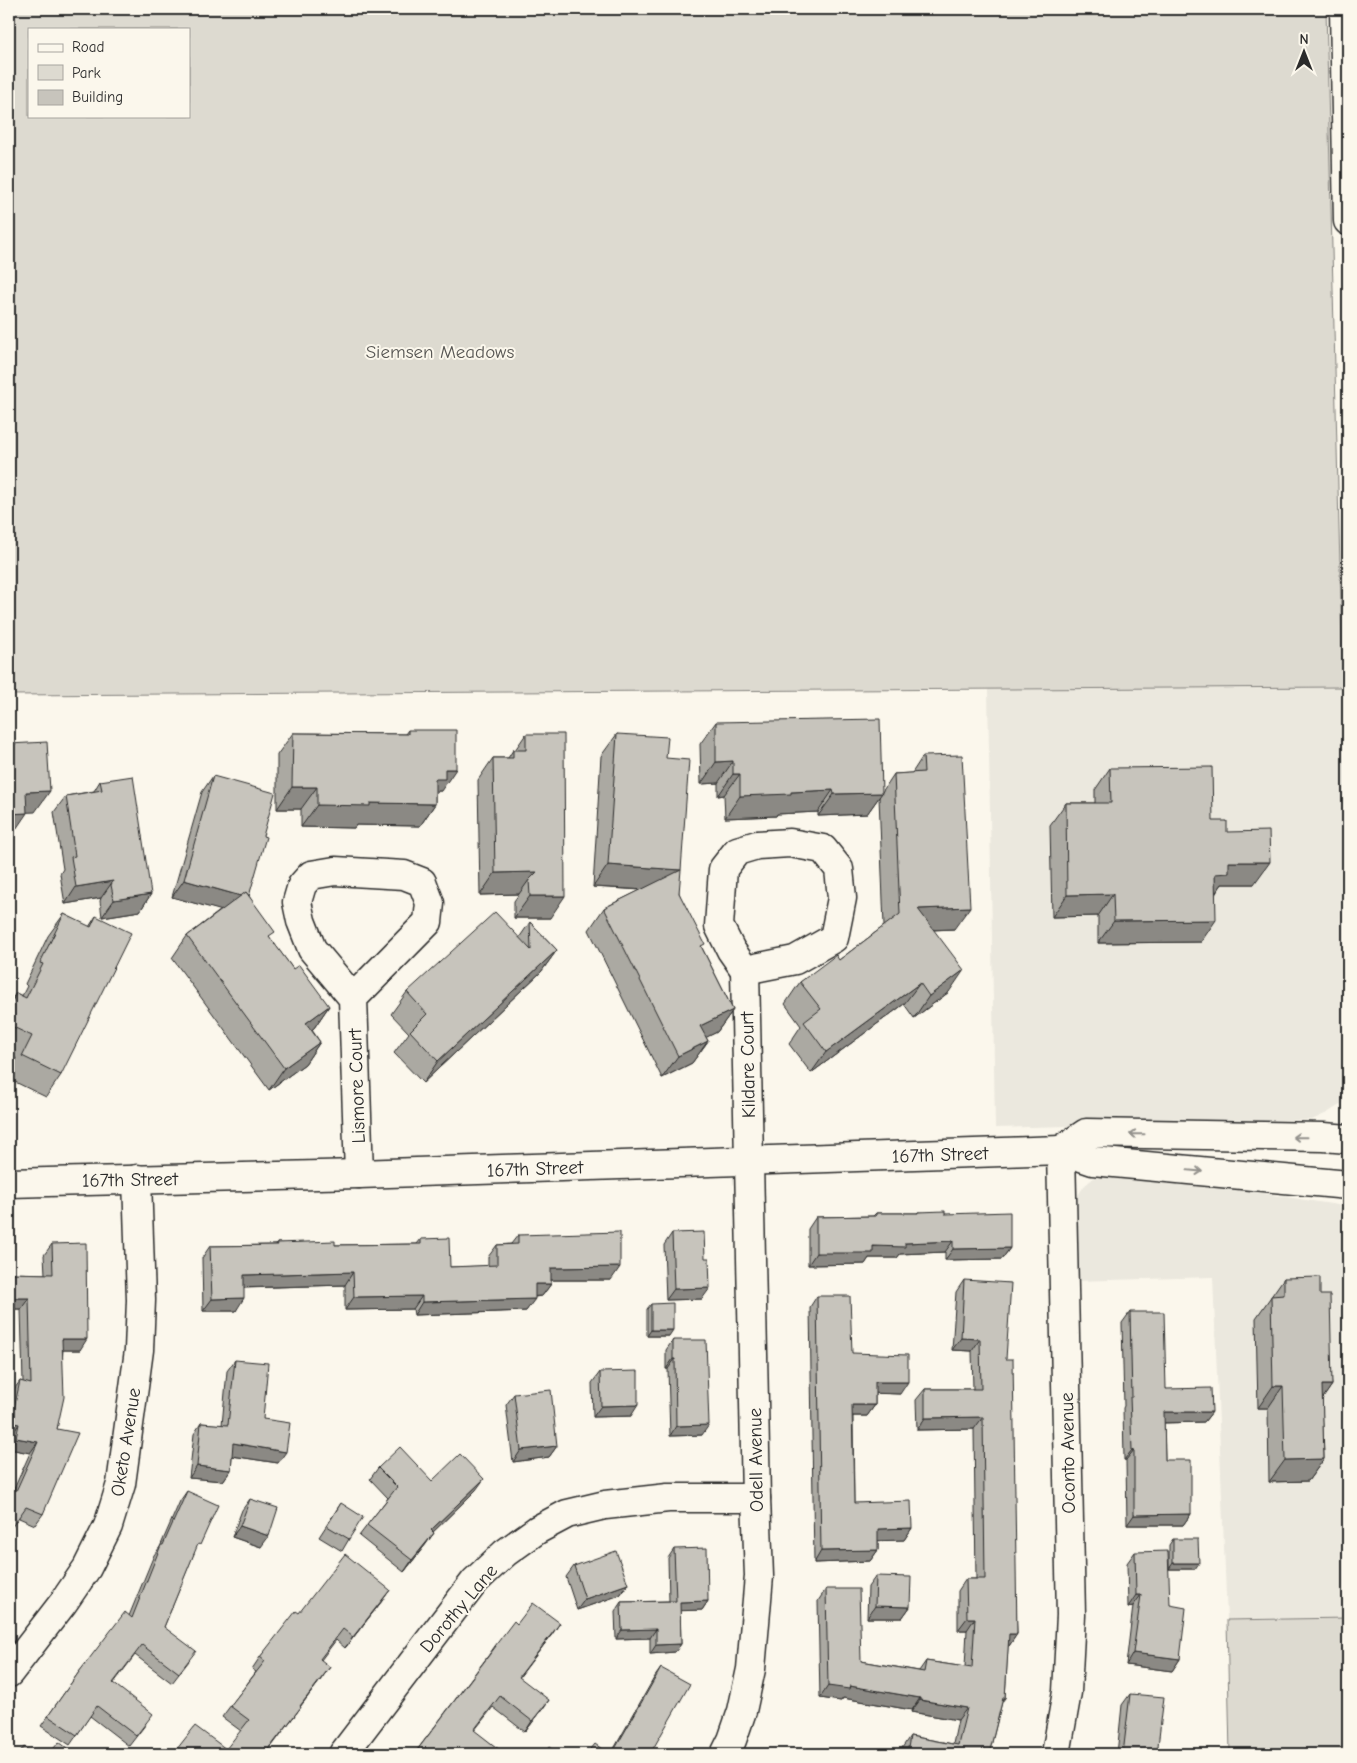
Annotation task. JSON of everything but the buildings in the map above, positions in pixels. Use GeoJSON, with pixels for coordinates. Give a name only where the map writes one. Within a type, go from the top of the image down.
{"type":"FeatureCollection","features":[{"type":"Feature","properties":{"kind":"street"},"geometry":{"type":"LineString","coordinates":[[1344,9],[1348,221]]}},
{"type":"Feature","properties":{"kind":"street"},"geometry":{"type":"LineString","coordinates":[[790,843],[823,849],[839,869],[842,898],[834,938],[795,960],[745,970],[731,950],[720,926],[722,869],[737,851],[757,845],[790,843]]}},
{"type":"Feature","properties":{"kind":"street"},"geometry":{"type":"LineString","coordinates":[[336,871],[404,875],[422,882],[430,903],[428,922],[353,998],[312,949],[301,921],[298,902],[302,885],[311,876],[336,871]]}},
{"type":"Feature","properties":{"kind":"street","name":"Kildare Court"},"geometry":{"type":"LineString","coordinates":[[745,970],[748,1160]]}},
{"type":"Feature","properties":{"kind":"street","name":"Lismore Court"},"geometry":{"type":"LineString","coordinates":[[353,998],[359,1174]]}},
{"type":"Feature","properties":{"kind":"street"},"geometry":{"type":"LineString","coordinates":[[1061,1150],[1086,1133],[1348,1139]]}},
{"type":"Feature","properties":{"kind":"street","name":"167th Street"},"geometry":{"type":"LineString","coordinates":[[9,1182],[359,1174],[1061,1150],[1093,1161],[1348,1185]]}},
{"type":"Feature","properties":{"kind":"street","name":"Oconto Avenue"},"geometry":{"type":"LineString","coordinates":[[1056,1754],[1067,1692],[1071,1615],[1061,1150]]}},
{"type":"Feature","properties":{"kind":"street","name":"Odell Avenue"},"geometry":{"type":"LineString","coordinates":[[725,1754],[742,1711],[751,1670],[759,1576],[748,1160]]}},
{"type":"Feature","properties":{"kind":"street","name":"Oketo Avenue"},"geometry":{"type":"LineString","coordinates":[[9,1674],[87,1568],[108,1526],[121,1484],[139,1350],[141,1300],[137,1179]]}},
{"type":"Feature","properties":{"kind":"street","name":"Dorothy Lane"},"geometry":{"type":"LineString","coordinates":[[343,1754],[475,1581],[505,1553],[537,1530],[568,1514],[605,1504],[668,1498],[756,1498]]}},
{"type":"Feature","properties":{"kind":"shaded area"},"geometry":{"type":"Polygon","coordinates":[[[1343,687],[1348,820],[1348,1094],[1343,1103],[1312,1120],[995,1128],[988,689],[1343,687]]]}},
{"type":"Feature","properties":{"kind":"shaded area"},"geometry":{"type":"Polygon","coordinates":[[[1111,1171],[1338,1205],[1348,1214],[1348,1618],[1227,1620],[1213,1277],[1076,1281],[1077,1197],[1084,1186],[1096,1176],[1111,1171]]]}},
{"type":"Feature","properties":{"kind":"green space","name":"Siemsen Meadows"},"geometry":{"type":"Polygon","coordinates":[[[9,9],[1326,9],[1343,687],[9,695],[9,9]]]}},
{"type":"Feature","properties":{"kind":"green space"},"geometry":{"type":"Polygon","coordinates":[[[1348,1618],[1348,1754],[1230,1754],[1227,1620],[1348,1618]]]}}]}
